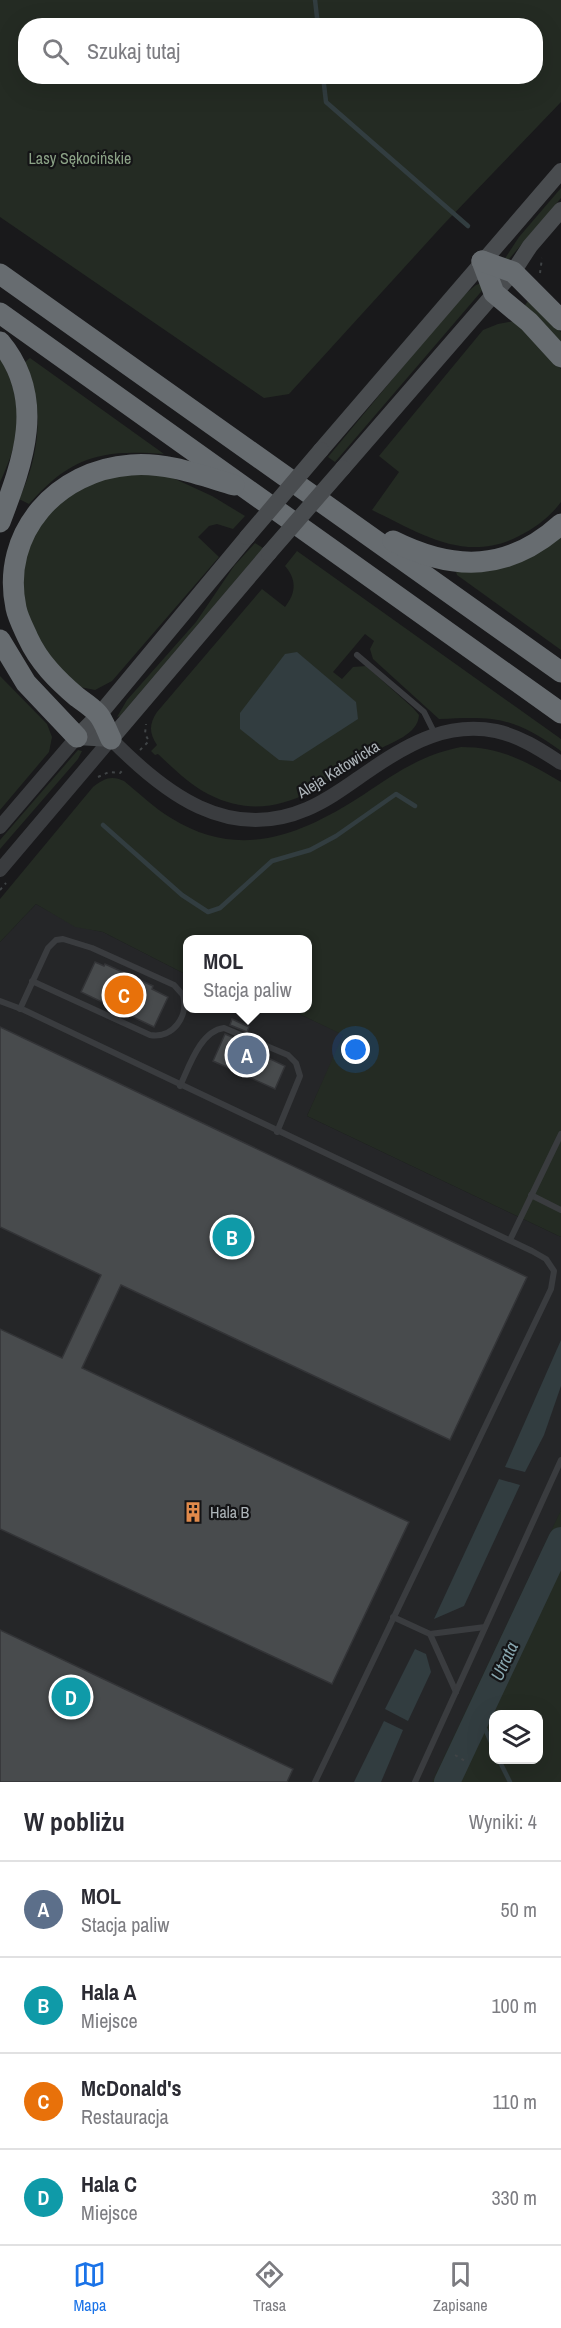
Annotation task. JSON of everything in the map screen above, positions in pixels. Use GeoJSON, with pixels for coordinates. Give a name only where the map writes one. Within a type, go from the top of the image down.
{"type":"FeatureCollection","features":[{"type":"Feature","properties":{"kind":"highway"},"geometry":{"type":"LineString","coordinates":[[482,261],[513,272],[561,320]]}},
{"type":"Feature","properties":{"kind":"highway"},"geometry":{"type":"LineString","coordinates":[[482,261],[494,293],[529,322],[561,357]]}},
{"type":"Feature","properties":{"kind":"highway"},"geometry":{"type":"LineString","coordinates":[[0,274],[561,672]]}},
{"type":"Feature","properties":{"kind":"highway"},"geometry":{"type":"LineString","coordinates":[[0,313],[561,713]]}},
{"type":"Feature","properties":{"kind":"highway"},"geometry":{"type":"LineString","coordinates":[[0,342],[18,369],[27,403],[26,442],[0,522]]}},
{"type":"Feature","properties":{"kind":"highway"},"geometry":{"type":"LineString","coordinates":[[111,738],[99,714],[45,667],[29,641],[16,609],[15,555],[27,528],[38,510],[54,494],[74,481],[99,470],[133,464],[173,467],[249,489]]}},
{"type":"Feature","properties":{"kind":"highway"},"geometry":{"type":"LineString","coordinates":[[339,514],[416,553],[460,562],[492,560],[519,552],[543,540],[561,524]]}},
{"type":"Feature","properties":{"kind":"highway"},"geometry":{"type":"LineString","coordinates":[[0,640],[4,651],[26,683],[77,737]]}},
{"type":"Feature","properties":{"kind":"main road"},"geometry":{"type":"LineString","coordinates":[[77,737],[561,171]]}},
{"type":"Feature","properties":{"kind":"main road"},"geometry":{"type":"LineString","coordinates":[[77,737],[111,738],[513,272],[530,246],[561,210]]}},
{"type":"Feature","properties":{"kind":"street","name":"Aleja Katowicka"},"geometry":{"type":"LineString","coordinates":[[111,738],[144,770],[184,800],[217,815],[237,820],[254,820],[293,814],[315,805],[399,750],[435,734],[466,729],[498,731],[527,742],[561,763]]}},
{"type":"Feature","properties":{"kind":"street"},"geometry":{"type":"LineString","coordinates":[[0,827],[77,737]]}},
{"type":"Feature","properties":{"kind":"street"},"geometry":{"type":"LineString","coordinates":[[0,870],[111,738]]}},
{"type":"Feature","properties":{"kind":"lane"},"geometry":{"type":"LineString","coordinates":[[357,655],[424,712],[435,734]]}},
{"type":"Feature","properties":{"kind":"lane"},"geometry":{"type":"LineString","coordinates":[[20,1009],[50,945],[60,939],[67,939],[174,985],[183,994]]}},
{"type":"Feature","properties":{"kind":"lane"},"geometry":{"type":"LineString","coordinates":[[32,981],[150,1035],[161,1036],[173,1031],[183,1010]]}},
{"type":"Feature","properties":{"kind":"lane"},"geometry":{"type":"LineString","coordinates":[[0,1001],[510,1240],[546,1259],[554,1271],[551,1289],[315,1782]]}},
{"type":"Feature","properties":{"kind":"lane"},"geometry":{"type":"LineString","coordinates":[[180,1086],[201,1044],[212,1031],[217,1029],[224,1028],[288,1055],[296,1063],[300,1076],[278,1132]]}},
{"type":"Feature","properties":{"kind":"lane"},"geometry":{"type":"LineString","coordinates":[[510,1240],[561,1134]]}},
{"type":"Feature","properties":{"kind":"lane"},"geometry":{"type":"LineString","coordinates":[[531,1195],[561,1210]]}},
{"type":"Feature","properties":{"kind":"lane"},"geometry":{"type":"LineString","coordinates":[[415,1782],[561,1460]]}},
{"type":"Feature","properties":{"kind":"lane"},"geometry":{"type":"LineString","coordinates":[[393,1617],[430,1634],[485,1627]]}},
{"type":"Feature","properties":{"kind":"lane"},"geometry":{"type":"LineString","coordinates":[[430,1634],[456,1692]]}},
{"type":"Feature","properties":{"kind":"path"},"geometry":{"type":"LineString","coordinates":[[538,277],[543,252]]}},
{"type":"Feature","properties":{"kind":"path"},"geometry":{"type":"LineString","coordinates":[[454,1755],[465,1761]]}},
{"type":"Feature","properties":{"kind":"shaded area"},"geometry":{"type":"Polygon","coordinates":[[[297,652],[356,702],[358,719],[293,761],[279,760],[240,729],[240,713],[285,654],[297,652]]]}},
{"type":"Feature","properties":{"kind":"shaded area"},"geometry":{"type":"Polygon","coordinates":[[[36,904],[75,926],[103,932],[183,973],[183,1013],[297,1013],[344,1035],[307,1116],[561,1237],[561,1511],[433,1782],[0,1782],[0,942],[36,904]]]}},
{"type":"Feature","properties":{"kind":"shaded area"},"geometry":{"type":"Polygon","coordinates":[[[561,1340],[561,1386],[544,1435],[525,1472],[505,1467],[561,1340]]]}},
{"type":"Feature","properties":{"kind":"shaded area"},"geometry":{"type":"Polygon","coordinates":[[[499,1479],[520,1485],[464,1606],[434,1619],[499,1479]]]}},
{"type":"Feature","properties":{"kind":"shaded area"},"geometry":{"type":"Polygon","coordinates":[[[415,1649],[426,1654],[431,1672],[408,1721],[385,1709],[415,1649]]]}},
{"type":"Feature","properties":{"kind":"shaded area"},"geometry":{"type":"Polygon","coordinates":[[[384,1721],[403,1730],[381,1782],[354,1782],[384,1721]]]}},
{"type":"Feature","properties":{"kind":"green space","name":"Lasy Sękocińskie"},"geometry":{"type":"Polygon","coordinates":[[[0,0],[561,0],[561,102],[443,225],[289,394],[264,398],[0,217],[0,0]]]}},
{"type":"Feature","properties":{"kind":"green space"},"geometry":{"type":"Polygon","coordinates":[[[561,188],[561,198],[504,265],[502,263],[519,237],[561,188]]]}},
{"type":"Feature","properties":{"kind":"green space"},"geometry":{"type":"Polygon","coordinates":[[[485,282],[486,286],[335,462],[328,457],[459,299],[476,285],[485,282]]]}},
{"type":"Feature","properties":{"kind":"green space"},"geometry":{"type":"Polygon","coordinates":[[[528,301],[561,332],[561,343],[523,308],[528,301]]]}},
{"type":"Feature","properties":{"kind":"green space"},"geometry":{"type":"Polygon","coordinates":[[[514,321],[561,369],[561,502],[547,517],[525,533],[499,544],[480,547],[461,546],[425,536],[372,510],[399,472],[379,456],[483,330],[514,321]]]}},
{"type":"Feature","properties":{"kind":"green space"},"geometry":{"type":"Polygon","coordinates":[[[0,358],[14,390],[18,420],[13,450],[0,482],[0,358]]]}},
{"type":"Feature","properties":{"kind":"green space"},"geometry":{"type":"Polygon","coordinates":[[[30,358],[164,454],[123,453],[89,459],[59,475],[29,504],[19,499],[32,466],[37,431],[35,396],[25,362],[30,358]]]}},
{"type":"Feature","properties":{"kind":"green space"},"geometry":{"type":"Polygon","coordinates":[[[160,472],[212,496],[245,516],[233,529],[217,524],[209,526],[198,537],[219,557],[112,681],[95,690],[80,687],[40,650],[21,596],[26,550],[55,500],[98,477],[160,472]]]}},
{"type":"Feature","properties":{"kind":"green space"},"geometry":{"type":"Polygon","coordinates":[[[561,531],[561,650],[457,575],[456,572],[561,531]]]}},
{"type":"Feature","properties":{"kind":"green space"},"geometry":{"type":"Polygon","coordinates":[[[255,543],[263,548],[117,717],[127,700],[196,622],[234,566],[255,543]]]}},
{"type":"Feature","properties":{"kind":"green space"},"geometry":{"type":"Polygon","coordinates":[[[297,551],[561,739],[561,751],[530,731],[504,721],[476,718],[439,719],[373,659],[370,649],[374,641],[365,634],[333,672],[342,679],[353,667],[366,666],[419,715],[414,728],[409,733],[317,789],[276,804],[255,806],[232,803],[208,794],[188,781],[158,754],[155,755],[151,751],[157,745],[151,728],[154,716],[262,589],[285,607],[294,587],[292,576],[285,566],[297,551]]]}},
{"type":"Feature","properties":{"kind":"green space"},"geometry":{"type":"Polygon","coordinates":[[[0,676],[47,724],[52,737],[49,752],[0,810],[0,676]]]}},
{"type":"Feature","properties":{"kind":"green space"},"geometry":{"type":"Polygon","coordinates":[[[461,747],[502,753],[525,762],[561,782],[561,1237],[307,1116],[343,1035],[297,1013],[312,1013],[312,935],[183,935],[183,973],[103,932],[75,927],[36,904],[0,942],[0,899],[93,787],[104,780],[116,778],[124,781],[165,814],[197,831],[221,838],[246,840],[270,838],[317,822],[409,766],[447,750],[461,747]]]}},
{"type":"Feature","properties":{"kind":"green space"},"geometry":{"type":"Polygon","coordinates":[[[78,750],[82,751],[78,759],[0,849],[0,840],[78,750]]]}},
{"type":"Feature","properties":{"kind":"green space"},"geometry":{"type":"Polygon","coordinates":[[[561,1510],[561,1566],[520,1652],[561,1568],[561,1782],[432,1782],[561,1510]]]}},
{"type":"Feature","properties":{"kind":"building"},"geometry":{"type":"Polygon","coordinates":[[[95,962],[104,966],[105,964],[153,986],[152,989],[168,997],[154,1027],[81,992],[95,962]]]}},
{"type":"Feature","properties":{"kind":"building"},"geometry":{"type":"Polygon","coordinates":[[[232,1019],[249,1027],[247,1032],[230,1025],[232,1019]]]}},
{"type":"Feature","properties":{"kind":"building"},"geometry":{"type":"Polygon","coordinates":[[[0,1027],[527,1277],[450,1440],[121,1285],[82,1368],[409,1522],[332,1684],[0,1529],[0,1329],[62,1358],[101,1275],[0,1227],[0,1027]]]}},
{"type":"Feature","properties":{"kind":"building"},"geometry":{"type":"Polygon","coordinates":[[[225,1034],[242,1041],[241,1045],[285,1066],[275,1089],[213,1061],[225,1034]]]}},
{"type":"Feature","properties":{"kind":"building"},"geometry":{"type":"Polygon","coordinates":[[[0,1630],[293,1769],[287,1782],[0,1782],[0,1630]]]}},
{"type":"Feature","properties":{"kind":"waterway"},"geometry":{"type":"LineString","coordinates":[[315,0],[317,18]]}},
{"type":"Feature","properties":{"kind":"waterway"},"geometry":{"type":"LineString","coordinates":[[324,84],[326,102],[468,226]]}},
{"type":"Feature","properties":{"kind":"waterway"},"geometry":{"type":"LineString","coordinates":[[103,825],[182,895],[208,912],[220,908],[272,861],[310,850],[336,836],[396,794],[415,806]]}},
{"type":"Feature","properties":{"kind":"waterway","name":"Utrata"},"geometry":{"type":"LineString","coordinates":[[447,1782],[561,1540]]}},
{"type":"Feature","properties":{"kind":"waterway"},"geometry":{"type":"LineString","coordinates":[[479,1715],[489,1738]]}},
{"type":"Feature","properties":{"kind":"waterway"},"geometry":{"type":"LineString","coordinates":[[501,1764],[510,1782]]}},
{"type":"Feature","properties":{"kind":"place","name":"McDonald's"},"geometry":{"type":"Point","coordinates":[124,995]}},
{"type":"Feature","properties":{"kind":"place","name":"MOL"},"geometry":{"type":"Point","coordinates":[247,1055]}},
{"type":"Feature","properties":{"kind":"place","name":"Hala A"},"geometry":{"type":"Point","coordinates":[232,1237]}},
{"type":"Feature","properties":{"kind":"place","name":"Hala B"},"geometry":{"type":"Point","coordinates":[193,1512]}},
{"type":"Feature","properties":{"kind":"place","name":"Hala C"},"geometry":{"type":"Point","coordinates":[71,1697]}}]}
